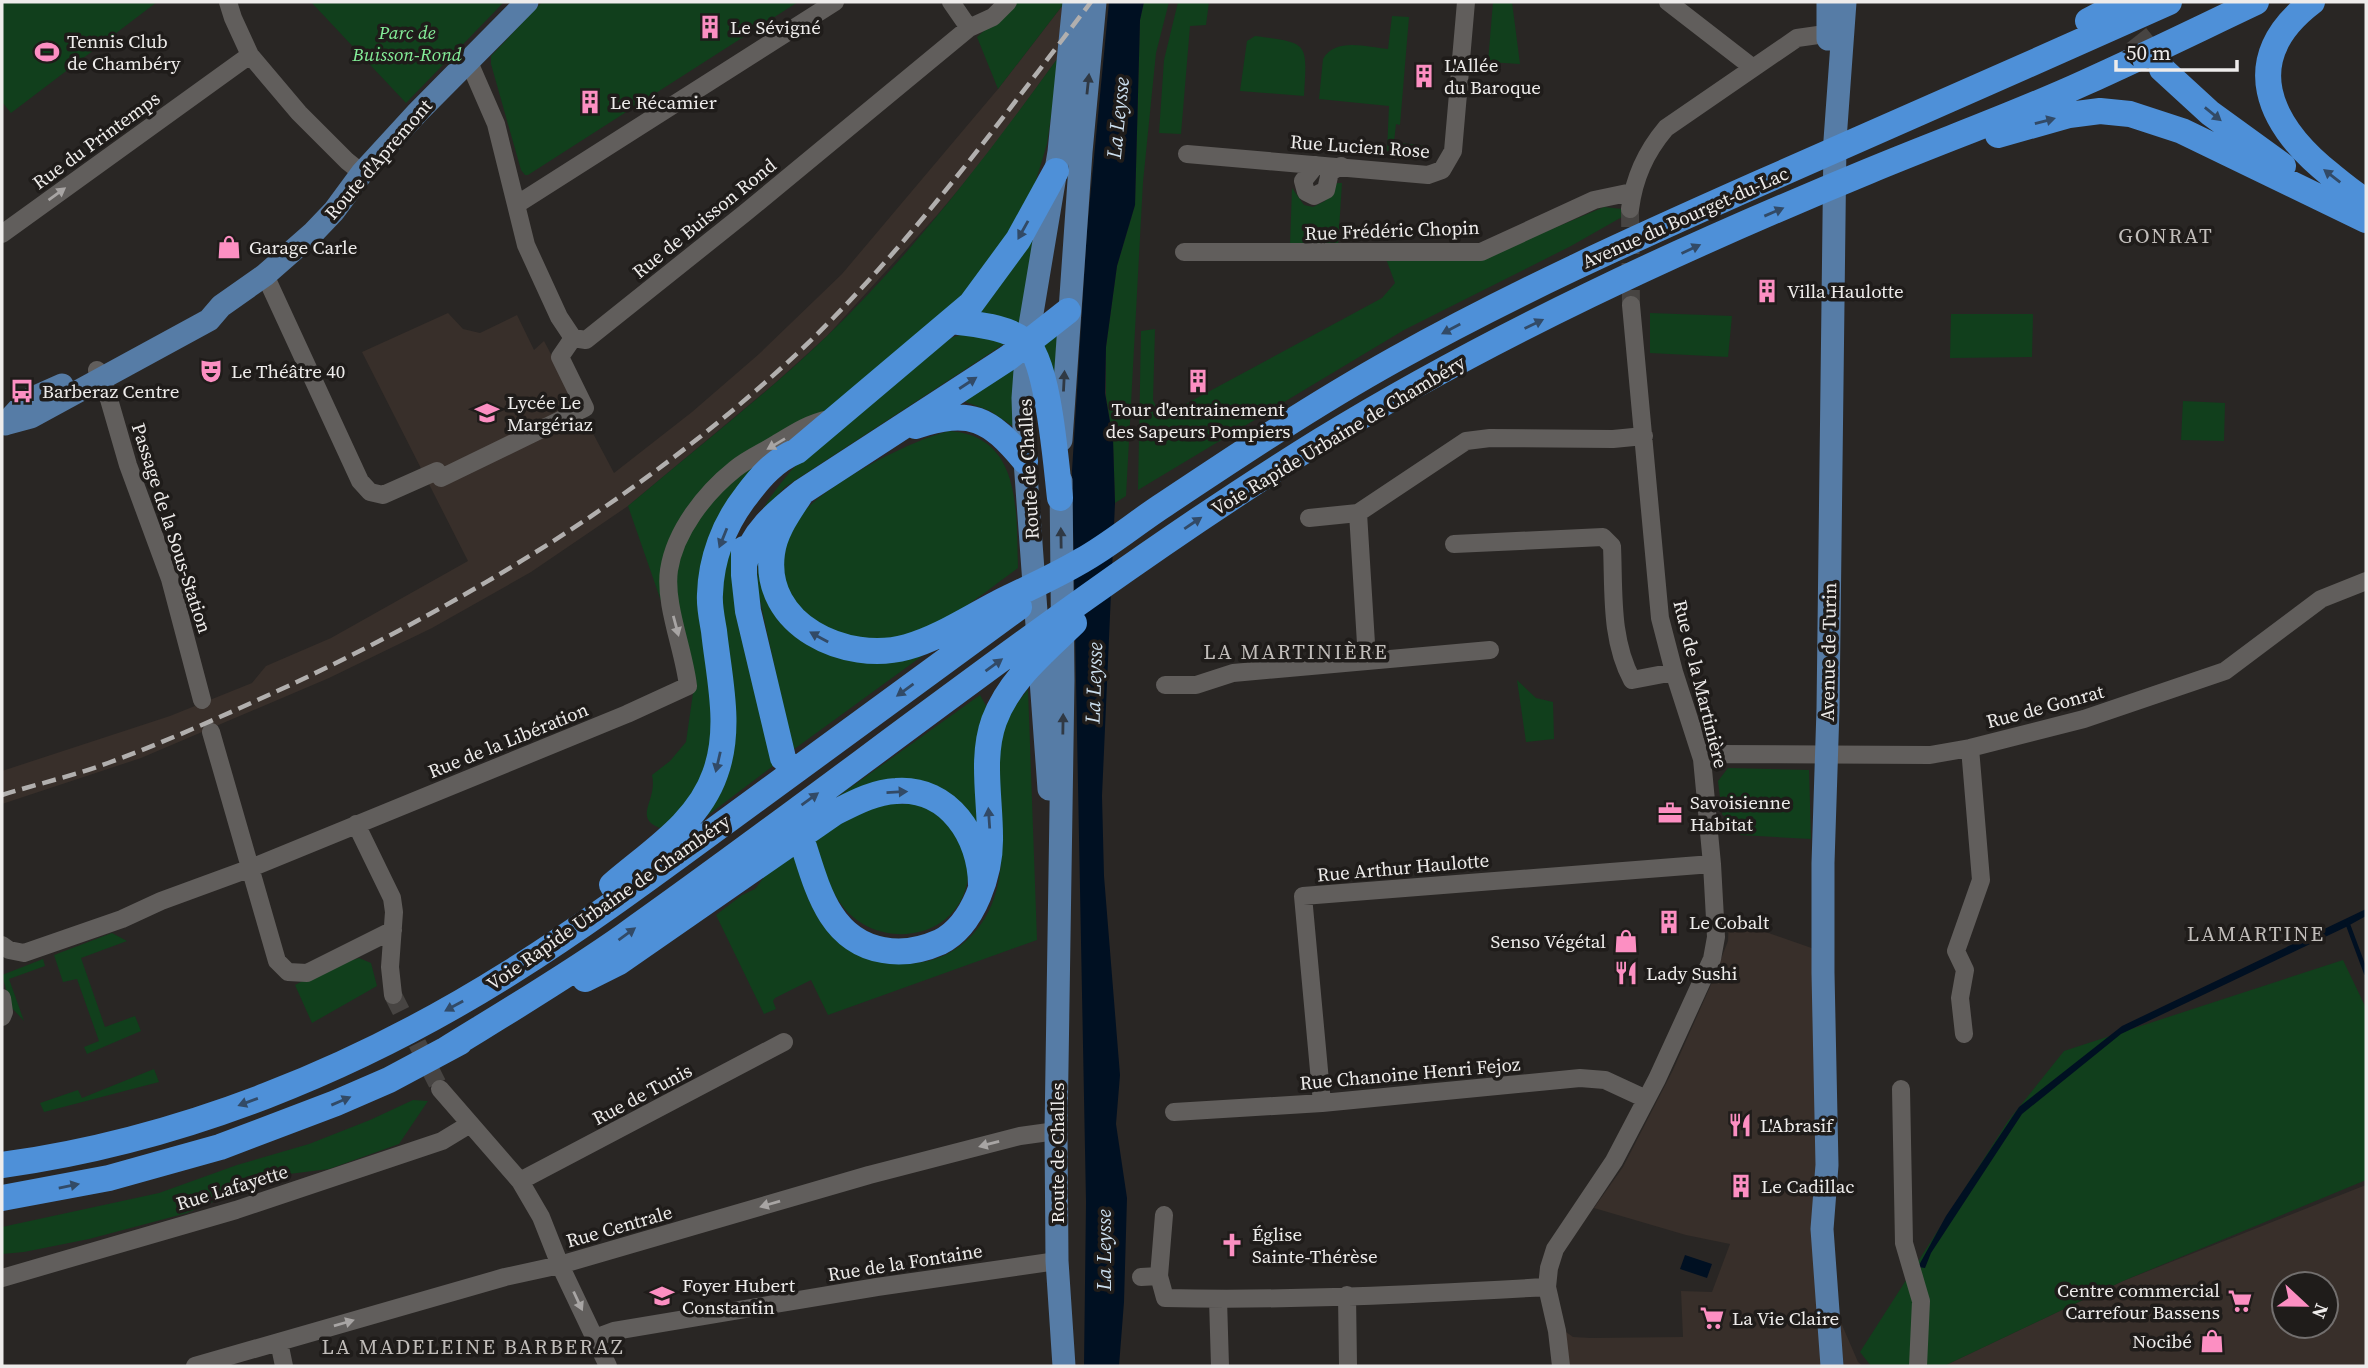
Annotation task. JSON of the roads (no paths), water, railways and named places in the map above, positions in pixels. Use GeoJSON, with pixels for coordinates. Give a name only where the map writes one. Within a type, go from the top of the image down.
{"type":"FeatureCollection","features":[{"type":"Feature","properties":{"kind":"highway"},"geometry":{"type":"LineString","coordinates":[[1911,115],[2124,2]]}},
{"type":"Feature","properties":{"kind":"highway"},"geometry":{"type":"LineString","coordinates":[[1847,139],[1911,115],[2169,2]]}},
{"type":"Feature","properties":{"kind":"highway"},"geometry":{"type":"LineString","coordinates":[[1860,174],[2081,85],[2256,2]]}},
{"type":"Feature","properties":{"kind":"highway"},"geometry":{"type":"LineString","coordinates":[[2312,2],[2290,21],[2273,47],[2268,69],[2270,96],[2280,121],[2300,148],[2366,220]]}},
{"type":"Feature","properties":{"kind":"highway"},"geometry":{"type":"LineString","coordinates":[[2162,69],[2236,132],[2354,204]]}},
{"type":"Feature","properties":{"kind":"highway"},"geometry":{"type":"LineString","coordinates":[[1860,174],[2069,115],[2116,112],[2182,131],[2354,204]]}},
{"type":"Feature","properties":{"kind":"highway","name":"Avenue du Bourget-du-Lac"},"geometry":{"type":"LineString","coordinates":[[1512,297],[1809,161],[1847,139]]}},
{"type":"Feature","properties":{"kind":"highway"},"geometry":{"type":"LineString","coordinates":[[513,971],[692,818],[706,795],[716,772],[724,717],[710,597],[713,566],[723,536],[737,508],[756,482],[783,457],[797,451],[971,304],[1018,240],[1056,171]]}},
{"type":"Feature","properties":{"kind":"highway","name":"Avenue du Bourget-du-Lac"},"geometry":{"type":"LineString","coordinates":[[1740,227],[1860,174]]}},
{"type":"Feature","properties":{"kind":"highway","name":"Voie Rapide Urbaine de Chambéry"},"geometry":{"type":"LineString","coordinates":[[1135,564],[1247,487],[1405,390],[1473,354],[1632,286],[1740,227]]}},
{"type":"Feature","properties":{"kind":"highway","name":"Voie Rapide Urbaine de Chambéry"},"geometry":{"type":"LineString","coordinates":[[2,1165],[99,1147],[146,1135],[273,1093],[324,1072],[420,1025],[513,971],[604,910],[1019,600],[1084,560],[1320,403],[1512,297]]}},
{"type":"Feature","properties":{"kind":"highway"},"geometry":{"type":"LineString","coordinates":[[744,565],[750,548],[764,526],[802,492],[1027,343],[1068,312]]}},
{"type":"Feature","properties":{"kind":"highway"},"geometry":{"type":"LineString","coordinates":[[952,321],[1008,332],[1027,343],[1046,388],[1060,498]]}},
{"type":"Feature","properties":{"kind":"highway"},"geometry":{"type":"LineString","coordinates":[[890,434],[942,419],[968,418],[996,430],[1025,461]]}},
{"type":"Feature","properties":{"kind":"highway"},"geometry":{"type":"LineString","coordinates":[[782,758],[748,611],[744,565],[746,535],[752,512],[764,491],[789,464],[797,451]]}},
{"type":"Feature","properties":{"kind":"highway"},"geometry":{"type":"LineString","coordinates":[[802,492],[780,528],[773,547],[772,580],[782,603],[794,620],[827,642],[864,651],[908,647],[1019,600]]}},
{"type":"Feature","properties":{"kind":"highway"},"geometry":{"type":"LineString","coordinates":[[445,1050],[547,988],[621,938],[1135,564]]}},
{"type":"Feature","properties":{"kind":"highway"},"geometry":{"type":"LineString","coordinates":[[804,847],[821,899],[832,917],[853,937],[877,949],[897,952],[916,950],[946,938],[968,916],[981,885],[990,839],[987,788],[990,735],[1001,704],[1025,672],[1135,564]]}},
{"type":"Feature","properties":{"kind":"highway"},"geometry":{"type":"LineString","coordinates":[[2,1198],[109,1178],[220,1147],[389,1080],[619,962],[834,813],[869,796],[883,792],[908,791],[930,797],[947,806],[962,822],[971,839],[979,863],[981,885]]}},
{"type":"Feature","properties":{"kind":"main road","name":"Route d'Apremont"},"geometry":{"type":"LineString","coordinates":[[3,425],[26,401],[99,374],[207,309],[221,306],[265,275],[334,211],[362,173],[418,112],[527,2]]}},
{"type":"Feature","properties":{"kind":"main road","name":"Route de Challes"},"geometry":{"type":"LineString","coordinates":[[1059,940],[1025,461],[1023,398],[1027,343],[1056,171],[1074,2]]}},
{"type":"Feature","properties":{"kind":"main road","name":"Route de Challes"},"geometry":{"type":"LineString","coordinates":[[1064,1366],[1057,1261],[1056,1131],[1063,680],[1061,430],[1080,152],[1096,2]]}},
{"type":"Feature","properties":{"kind":"main road","name":"Avenue de Turin"},"geometry":{"type":"LineString","coordinates":[[1828,2],[1835,33],[1847,139],[1826,755],[1823,973],[1828,1165],[1837,1228],[1846,1366]]}},
{"type":"Feature","properties":{"kind":"main road","name":"Avenue de Turin"},"geometry":{"type":"LineString","coordinates":[[1835,33],[1845,2]]}},
{"type":"Feature","properties":{"kind":"main road","name":"Avenue de Turin"},"geometry":{"type":"LineString","coordinates":[[1828,1165],[1822,1229],[1832,1366]]}},
{"type":"Feature","properties":{"kind":"street"},"geometry":{"type":"LineString","coordinates":[[228,2],[250,55],[299,113],[362,173]]}},
{"type":"Feature","properties":{"kind":"street"},"geometry":{"type":"LineString","coordinates":[[516,205],[835,2]]}},
{"type":"Feature","properties":{"kind":"street"},"geometry":{"type":"LineString","coordinates":[[951,2],[969,28]]}},
{"type":"Feature","properties":{"kind":"street","name":"Rue de Buisson Rond"},"geometry":{"type":"LineString","coordinates":[[573,338],[586,340],[745,214],[969,28],[993,17],[1008,2]]}},
{"type":"Feature","properties":{"kind":"street","name":"Rue Lucien Rose"},"geometry":{"type":"LineString","coordinates":[[1187,154],[1428,175],[1442,170],[1453,151],[1466,2]]}},
{"type":"Feature","properties":{"kind":"street"},"geometry":{"type":"LineString","coordinates":[[1668,2],[1752,67],[1797,38],[1835,33]]}},
{"type":"Feature","properties":{"kind":"street","name":"Rue du Printemps"},"geometry":{"type":"LineString","coordinates":[[2,234],[250,55]]}},
{"type":"Feature","properties":{"kind":"street"},"geometry":{"type":"LineString","coordinates":[[265,275],[360,481],[370,492],[383,495],[438,471],[441,478],[585,408],[560,357],[573,338],[559,317],[526,245],[496,124],[469,62]]}},
{"type":"Feature","properties":{"kind":"street","name":"Rue Frédéric Chopin"},"geometry":{"type":"LineString","coordinates":[[1184,252],[1481,252],[1594,201],[1631,201],[1643,161],[1666,128],[1752,67]]}},
{"type":"Feature","properties":{"kind":"street"},"geometry":{"type":"LineString","coordinates":[[1316,165],[1303,181],[1306,192],[1314,196],[1326,190],[1329,172],[1341,166]]}},
{"type":"Feature","properties":{"kind":"street","name":"Rue de la Martinière"},"geometry":{"type":"LineString","coordinates":[[1561,1366],[1557,1331],[1547,1287],[1555,1249],[1614,1161],[1712,959],[1716,937],[1713,864],[1702,759],[1660,618],[1632,286]]}},
{"type":"Feature","properties":{"kind":"street","name":"Passage de la Sous-Station"},"geometry":{"type":"LineString","coordinates":[[99,374],[113,408],[128,465],[170,579],[202,700]]}},
{"type":"Feature","properties":{"kind":"street","name":"Rue de la Libération"},"geometry":{"type":"LineString","coordinates":[[4,951],[24,953],[45,947],[251,867],[627,714],[688,686],[685,660],[670,601],[669,570],[678,543],[693,513],[736,468],[811,423],[838,417]]}},
{"type":"Feature","properties":{"kind":"street"},"geometry":{"type":"LineString","coordinates":[[1309,518],[1358,513],[1466,441],[1490,438],[1613,439],[1644,436]]}},
{"type":"Feature","properties":{"kind":"street"},"geometry":{"type":"LineString","coordinates":[[1358,513],[1367,660]]}},
{"type":"Feature","properties":{"kind":"street"},"geometry":{"type":"LineString","coordinates":[[1454,544],[1603,537],[1612,546],[1616,633],[1622,661],[1632,680],[1674,672]]}},
{"type":"Feature","properties":{"kind":"street","name":"Rue de Gonrat"},"geometry":{"type":"LineString","coordinates":[[1702,759],[1721,754],[1930,755],[1970,748],[2084,719],[2225,671],[2321,600],[2366,581]]}},
{"type":"Feature","properties":{"kind":"street"},"geometry":{"type":"LineString","coordinates":[[1166,685],[1196,685],[1233,673],[1490,650]]}},
{"type":"Feature","properties":{"kind":"street"},"geometry":{"type":"LineString","coordinates":[[211,732],[277,961],[288,972],[307,973],[393,930]]}},
{"type":"Feature","properties":{"kind":"street"},"geometry":{"type":"LineString","coordinates":[[1964,1034],[1960,998],[1965,970],[1956,951],[1981,880],[1970,748]]}},
{"type":"Feature","properties":{"kind":"street"},"geometry":{"type":"LineString","coordinates":[[356,824],[392,898],[390,967],[393,995]]}},
{"type":"Feature","properties":{"kind":"street","name":"Rue Arthur Haulotte"},"geometry":{"type":"LineString","coordinates":[[1322,1103],[1303,896],[1713,864]]}},
{"type":"Feature","properties":{"kind":"street"},"geometry":{"type":"LineString","coordinates":[[2,998],[2,1017]]}},
{"type":"Feature","properties":{"kind":"street","name":"Rue de Tunis"},"geometry":{"type":"LineString","coordinates":[[520,1181],[784,1042]]}},
{"type":"Feature","properties":{"kind":"street","name":"Rue Chanoine Henri Fejoz"},"geometry":{"type":"LineString","coordinates":[[1174,1112],[1322,1103],[1588,1078],[1605,1080],[1646,1098]]}},
{"type":"Feature","properties":{"kind":"street"},"geometry":{"type":"LineString","coordinates":[[440,1089],[520,1181],[541,1217],[560,1265],[608,1366]]}},
{"type":"Feature","properties":{"kind":"street"},"geometry":{"type":"LineString","coordinates":[[1901,1089],[1904,1243],[1921,1301],[1918,1366]]}},
{"type":"Feature","properties":{"kind":"street","name":"Rue Lafayette"},"geometry":{"type":"LineString","coordinates":[[2,1278],[236,1210],[442,1141],[470,1124]]}},
{"type":"Feature","properties":{"kind":"street","name":"Rue Centrale"},"geometry":{"type":"LineString","coordinates":[[195,1366],[505,1277],[560,1265],[869,1175],[1020,1136],[1056,1131]]}},
{"type":"Feature","properties":{"kind":"street"},"geometry":{"type":"LineString","coordinates":[[1164,1215],[1150,1277],[1165,1298],[1400,1295],[1547,1287]]}},
{"type":"Feature","properties":{"kind":"street","name":"Rue de la Fontaine"},"geometry":{"type":"LineString","coordinates":[[595,1338],[614,1331],[877,1287],[1057,1261]]}},
{"type":"Feature","properties":{"kind":"street"},"geometry":{"type":"LineString","coordinates":[[1347,1295],[1348,1366]]}},
{"type":"Feature","properties":{"kind":"street"},"geometry":{"type":"LineString","coordinates":[[1218,1299],[1220,1366]]}},
{"type":"Feature","properties":{"kind":"street"},"geometry":{"type":"LineString","coordinates":[[279,1342],[284,1366]]}},
{"type":"Feature","properties":{"kind":"water","name":"La Leysse"},"geometry":{"type":"Polygon","coordinates":[[[1109,2],[1144,2],[1140,20],[1135,205],[1117,266],[1106,347],[1105,393],[1113,439],[1115,503],[1102,796],[1104,876],[1120,1075],[1116,1124],[1127,1198],[1119,1366],[1084,1366],[1086,1202],[1072,471],[1087,230],[1109,2]]]}},
{"type":"Feature","properties":{"kind":"water"},"geometry":{"type":"Polygon","coordinates":[[[2366,909],[2366,916],[2346,927],[2121,1034],[2022,1114],[1931,1253],[1925,1268],[1918,1267],[1946,1216],[2019,1107],[2122,1026],[2366,909]]]}},
{"type":"Feature","properties":{"kind":"water"},"geometry":{"type":"Polygon","coordinates":[[[1685,1255],[1712,1264],[1707,1278],[1680,1269],[1685,1255]]]}},
{"type":"Feature","properties":{"kind":"waterway"},"geometry":{"type":"LineString","coordinates":[[2347,922],[2366,973]]}},
{"type":"Feature","properties":{"kind":"tunnel"},"geometry":{"type":"LineString","coordinates":[[2117,2],[2132,31],[2162,69]]}},
{"type":"Feature","properties":{"kind":"tunnel"},"geometry":{"type":"LineString","coordinates":[[1630,209],[1631,305]]}},
{"type":"Feature","properties":{"kind":"tunnel"},"geometry":{"type":"LineString","coordinates":[[393,995],[440,1089]]}},
{"type":"Feature","properties":{"kind":"railway"},"geometry":{"type":"LineString","coordinates":[[2,795],[130,755],[286,687],[425,617],[558,538],[623,494],[686,448],[746,399],[844,307],[954,180],[1091,2]]}},
{"type":"Feature","properties":{"kind":"place","name":"Le Sévigné"},"geometry":{"type":"Point","coordinates":[710,27]}},
{"type":"Feature","properties":{"kind":"place","name":"Tennis Club de Chambéry"},"geometry":{"type":"Point","coordinates":[47,52]}},
{"type":"Feature","properties":{"kind":"place","name":"L'Allée du Baroque"},"geometry":{"type":"Point","coordinates":[1424,76]}},
{"type":"Feature","properties":{"kind":"place","name":"Le Récamier"},"geometry":{"type":"Point","coordinates":[590,102]}},
{"type":"Feature","properties":{"kind":"place","name":"Garage Carle"},"geometry":{"type":"Point","coordinates":[229,247]}},
{"type":"Feature","properties":{"kind":"place","name":"Villa Haulotte"},"geometry":{"type":"Point","coordinates":[1767,291]}},
{"type":"Feature","properties":{"kind":"place","name":"Le Théâtre 40"},"geometry":{"type":"Point","coordinates":[211,371]}},
{"type":"Feature","properties":{"kind":"place","name":"Tour d'entrainement des Sapeurs Pompiers"},"geometry":{"type":"Point","coordinates":[1198,381]}},
{"type":"Feature","properties":{"kind":"place","name":"Barberaz Centre"},"geometry":{"type":"Point","coordinates":[22,391]}},
{"type":"Feature","properties":{"kind":"place","name":"Lycée Le Margériaz"},"geometry":{"type":"Point","coordinates":[487,413]}},
{"type":"Feature","properties":{"kind":"place","name":"Savoisienne Habitat"},"geometry":{"type":"Point","coordinates":[1670,813]}},
{"type":"Feature","properties":{"kind":"place","name":"Le Cobalt"},"geometry":{"type":"Point","coordinates":[1669,922]}},
{"type":"Feature","properties":{"kind":"place","name":"Senso Végétal"},"geometry":{"type":"Point","coordinates":[1626,941]}},
{"type":"Feature","properties":{"kind":"place","name":"Lady Sushi"},"geometry":{"type":"Point","coordinates":[1626,973]}},
{"type":"Feature","properties":{"kind":"place","name":"L'Abrasif"},"geometry":{"type":"Point","coordinates":[1740,1125]}},
{"type":"Feature","properties":{"kind":"place","name":"Le Cadillac"},"geometry":{"type":"Point","coordinates":[1741,1186]}},
{"type":"Feature","properties":{"kind":"place","name":"Église Sainte-Thérèse"},"geometry":{"type":"Point","coordinates":[1232,1245]}},
{"type":"Feature","properties":{"kind":"place","name":"Foyer Hubert Constantin"},"geometry":{"type":"Point","coordinates":[662,1296]}},
{"type":"Feature","properties":{"kind":"place","name":"Centre commercial Carrefour Bassens"},"geometry":{"type":"Point","coordinates":[2240,1301]}},
{"type":"Feature","properties":{"kind":"place","name":"La Vie Claire"},"geometry":{"type":"Point","coordinates":[1712,1318]}},
{"type":"Feature","properties":{"kind":"place","name":"Nocibé"},"geometry":{"type":"Point","coordinates":[2212,1341]}},
{"type":"Feature","properties":{"kind":"district","name":"GONRAT"},"geometry":{"type":"Point","coordinates":[2166,236]}},
{"type":"Feature","properties":{"kind":"district","name":"LA MARTINIÈRE"},"geometry":{"type":"Point","coordinates":[1296,652]}},
{"type":"Feature","properties":{"kind":"district","name":"LAMARTINE"},"geometry":{"type":"Point","coordinates":[2256,934]}},
{"type":"Feature","properties":{"kind":"district","name":"LA MADELEINE BARBERAZ"},"geometry":{"type":"Point","coordinates":[473,1347]}},
{"type":"Feature","properties":{"kind":"park label","name":"Parc de Buisson-Rond"},"geometry":{"type":"Point","coordinates":[407,43]}}]}
